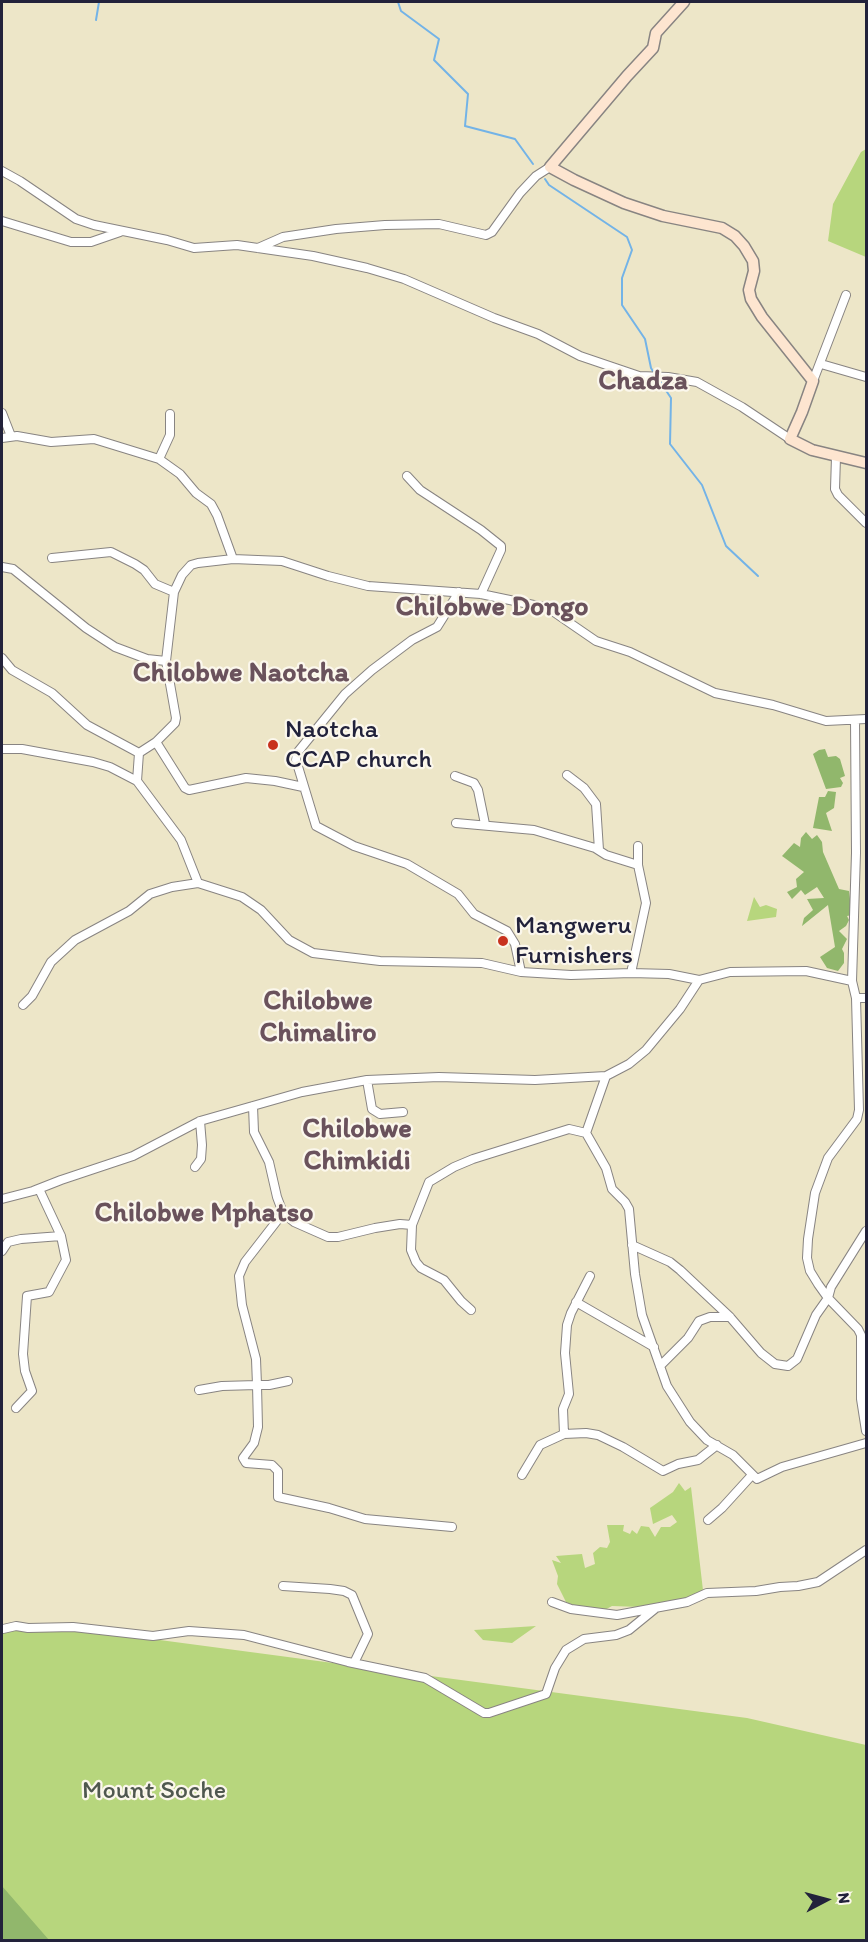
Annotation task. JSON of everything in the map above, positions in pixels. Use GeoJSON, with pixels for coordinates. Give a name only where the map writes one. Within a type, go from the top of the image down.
{"type":"FeatureCollection","features":[{"type":"Feature","properties":{"kind":"street"},"geometry":{"type":"LineString","coordinates":[[258,248],[282,237],[386,225],[439,225],[486,235],[492,232],[520,193],[536,176],[550,167],[653,48],[656,33],[684,2]]}},
{"type":"Feature","properties":{"kind":"street"},"geometry":{"type":"LineString","coordinates":[[550,167],[624,203],[663,216],[729,231],[744,246],[753,261],[754,272],[749,290],[751,299],[762,317],[813,381]]}},
{"type":"Feature","properties":{"kind":"street"},"geometry":{"type":"LineString","coordinates":[[2,171],[76,219],[194,248],[237,245],[258,248],[345,263],[404,279],[494,318],[538,334],[580,356],[635,375],[697,382],[812,450],[867,463]]}},
{"type":"Feature","properties":{"kind":"street"},"geometry":{"type":"LineString","coordinates":[[2,221],[71,242],[91,242],[122,231]]}},
{"type":"Feature","properties":{"kind":"street"},"geometry":{"type":"LineString","coordinates":[[790,439],[846,295]]}},
{"type":"Feature","properties":{"kind":"street"},"geometry":{"type":"LineString","coordinates":[[821,364],[867,377]]}},
{"type":"Feature","properties":{"kind":"street"},"geometry":{"type":"LineString","coordinates":[[2,413],[10,436]]}},
{"type":"Feature","properties":{"kind":"street"},"geometry":{"type":"LineString","coordinates":[[159,459],[170,435],[170,414]]}},
{"type":"Feature","properties":{"kind":"street"},"geometry":{"type":"LineString","coordinates":[[2,438],[10,436],[51,442],[94,439],[159,459],[180,474],[196,494],[211,504],[233,559]]}},
{"type":"Feature","properties":{"kind":"street"},"geometry":{"type":"LineString","coordinates":[[836,457],[835,489],[838,495],[867,523]]}},
{"type":"Feature","properties":{"kind":"street"},"geometry":{"type":"LineString","coordinates":[[407,476],[420,490],[501,546],[481,594]]}},
{"type":"Feature","properties":{"kind":"street"},"geometry":{"type":"LineString","coordinates":[[52,558],[111,552],[144,570],[154,584],[174,592]]}},
{"type":"Feature","properties":{"kind":"street"},"geometry":{"type":"LineString","coordinates":[[137,781],[140,753],[171,729],[176,718],[166,661],[174,592],[182,575],[191,566],[203,562],[233,559],[282,561],[368,586],[481,594],[552,609],[596,641],[630,652],[715,693],[773,705],[826,721],[867,719]]}},
{"type":"Feature","properties":{"kind":"street"},"geometry":{"type":"LineString","coordinates":[[2,567],[13,569],[86,628],[121,650],[147,659],[166,661]]}},
{"type":"Feature","properties":{"kind":"street"},"geometry":{"type":"LineString","coordinates":[[459,592],[441,624],[412,640],[345,694],[297,753],[297,760],[303,788],[316,826],[354,846],[407,864],[458,894],[474,914],[507,931],[515,944],[521,972]]}},
{"type":"Feature","properties":{"kind":"street"},"geometry":{"type":"LineString","coordinates":[[2,658],[16,673],[52,693],[87,725],[140,753]]}},
{"type":"Feature","properties":{"kind":"street"},"geometry":{"type":"LineString","coordinates":[[855,720],[856,847],[852,981],[856,998],[859,1115],[828,1158],[815,1193],[807,1258],[810,1271],[828,1298],[854,1323],[861,1335],[861,1399],[867,1431]]}},
{"type":"Feature","properties":{"kind":"street"},"geometry":{"type":"LineString","coordinates":[[156,742],[185,788],[189,790],[246,778],[275,781],[303,788]]}},
{"type":"Feature","properties":{"kind":"street"},"geometry":{"type":"LineString","coordinates":[[2,749],[22,749],[93,762],[110,767],[137,781],[181,840],[198,883]]}},
{"type":"Feature","properties":{"kind":"street"},"geometry":{"type":"LineString","coordinates":[[455,776],[474,783],[478,789],[485,824]]}},
{"type":"Feature","properties":{"kind":"street"},"geometry":{"type":"LineString","coordinates":[[567,776],[584,788],[596,804],[599,850]]}},
{"type":"Feature","properties":{"kind":"street"},"geometry":{"type":"LineString","coordinates":[[456,822],[534,830],[638,865]]}},
{"type":"Feature","properties":{"kind":"street"},"geometry":{"type":"LineString","coordinates":[[631,973],[646,903],[638,865],[638,846]]}},
{"type":"Feature","properties":{"kind":"street"},"geometry":{"type":"LineString","coordinates":[[856,847],[867,846]]}},
{"type":"Feature","properties":{"kind":"street"},"geometry":{"type":"LineString","coordinates":[[22,1005],[32,996],[51,962],[75,940],[129,911],[150,894],[172,887],[198,883],[242,897],[261,910],[289,940],[313,953],[380,961],[482,963],[521,972],[571,975],[669,974],[699,980],[742,970],[806,971],[852,981]]}},
{"type":"Feature","properties":{"kind":"street"},"geometry":{"type":"LineString","coordinates":[[2,1199],[39,1189],[133,1156],[200,1121],[302,1092],[367,1080],[439,1077],[535,1080],[606,1076],[629,1064],[646,1050],[680,1009],[699,980]]}},
{"type":"Feature","properties":{"kind":"street"},"geometry":{"type":"LineString","coordinates":[[856,998],[867,998]]}},
{"type":"Feature","properties":{"kind":"street"},"geometry":{"type":"LineString","coordinates":[[586,1133],[606,1076]]}},
{"type":"Feature","properties":{"kind":"street"},"geometry":{"type":"LineString","coordinates":[[367,1080],[372,1109],[380,1113],[403,1112]]}},
{"type":"Feature","properties":{"kind":"street"},"geometry":{"type":"LineString","coordinates":[[253,1106],[254,1132],[269,1162],[276,1197],[283,1213],[294,1222],[328,1237],[400,1224],[412,1225]]}},
{"type":"Feature","properties":{"kind":"street"},"geometry":{"type":"LineString","coordinates":[[195,1167],[201,1158],[200,1121]]}},
{"type":"Feature","properties":{"kind":"street"},"geometry":{"type":"LineString","coordinates":[[471,1310],[444,1280],[421,1269],[411,1250],[412,1225],[429,1182],[473,1159],[558,1132],[571,1129],[586,1133],[606,1168],[612,1189],[627,1205],[639,1303],[667,1386],[690,1422],[707,1440],[734,1455],[757,1479],[782,1467],[867,1443]]}},
{"type":"Feature","properties":{"kind":"street"},"geometry":{"type":"LineString","coordinates":[[16,1408],[32,1391],[25,1371],[23,1354],[27,1296],[49,1292],[66,1260],[61,1236],[39,1189]]}},
{"type":"Feature","properties":{"kind":"street"},"geometry":{"type":"LineString","coordinates":[[283,1213],[245,1262],[239,1276],[242,1305],[256,1359],[258,1428],[254,1443],[243,1458],[246,1463],[272,1465],[278,1471],[278,1497],[365,1519],[452,1527]]}},
{"type":"Feature","properties":{"kind":"street"},"geometry":{"type":"LineString","coordinates":[[632,1245],[675,1266],[730,1317],[767,1358],[775,1364],[788,1366],[797,1359],[816,1315],[828,1298],[831,1287],[867,1231]]}},
{"type":"Feature","properties":{"kind":"street"},"geometry":{"type":"LineString","coordinates":[[2,1251],[8,1242],[61,1236]]}},
{"type":"Feature","properties":{"kind":"street"},"geometry":{"type":"LineString","coordinates":[[564,1434],[563,1409],[569,1394],[565,1353],[567,1325],[590,1276]]}},
{"type":"Feature","properties":{"kind":"street"},"geometry":{"type":"LineString","coordinates":[[576,1302],[654,1347]]}},
{"type":"Feature","properties":{"kind":"street"},"geometry":{"type":"LineString","coordinates":[[660,1366],[688,1338],[699,1321],[710,1317],[730,1317]]}},
{"type":"Feature","properties":{"kind":"street"},"geometry":{"type":"LineString","coordinates":[[199,1390],[222,1386],[269,1385],[288,1381]]}},
{"type":"Feature","properties":{"kind":"street"},"geometry":{"type":"LineString","coordinates":[[522,1475],[540,1445],[564,1434],[598,1435],[663,1471],[678,1464],[698,1460],[717,1445]]}},
{"type":"Feature","properties":{"kind":"street"},"geometry":{"type":"LineString","coordinates":[[708,1520],[752,1475]]}},
{"type":"Feature","properties":{"kind":"street"},"geometry":{"type":"LineString","coordinates":[[552,1602],[571,1609],[604,1615],[628,1614],[687,1602],[707,1593],[756,1591],[818,1582],[867,1550]]}},
{"type":"Feature","properties":{"kind":"street"},"geometry":{"type":"LineString","coordinates":[[283,1586],[330,1588],[352,1595],[368,1634],[354,1663]]}},
{"type":"Feature","properties":{"kind":"street"},"geometry":{"type":"LineString","coordinates":[[3,1629],[16,1626],[73,1627],[153,1636],[189,1631],[237,1634],[425,1678],[484,1713],[489,1713],[546,1694],[555,1668],[566,1650],[584,1639],[616,1635],[630,1630],[656,1608]]}},
{"type":"Feature","properties":{"kind":"green space"},"geometry":{"type":"Polygon","coordinates":[[[866,149],[866,257],[828,241],[833,204],[861,152],[866,149]]]}},
{"type":"Feature","properties":{"kind":"green space"},"geometry":{"type":"Polygon","coordinates":[[[825,749],[828,757],[836,756],[840,759],[845,776],[840,778],[843,783],[841,787],[826,789],[813,754],[825,749]]]}},
{"type":"Feature","properties":{"kind":"green space"},"geometry":{"type":"Polygon","coordinates":[[[828,791],[836,792],[834,808],[826,813],[832,831],[813,828],[819,797],[825,797],[828,791]]]}},
{"type":"Feature","properties":{"kind":"green space"},"geometry":{"type":"Polygon","coordinates":[[[806,832],[812,839],[817,835],[822,842],[823,852],[839,889],[849,891],[852,915],[847,916],[849,920],[846,926],[839,931],[847,939],[842,949],[844,963],[838,971],[827,968],[820,957],[835,947],[828,905],[802,926],[804,918],[813,910],[807,899],[824,898],[817,887],[805,895],[801,890],[792,899],[787,892],[797,887],[796,879],[804,872],[782,856],[794,843],[800,847],[801,838],[806,832]]]}},
{"type":"Feature","properties":{"kind":"green space"},"geometry":{"type":"Polygon","coordinates":[[[754,897],[760,907],[766,905],[777,909],[776,917],[747,921],[754,897]]]}},
{"type":"Feature","properties":{"kind":"green space"},"geometry":{"type":"Polygon","coordinates":[[[679,1483],[685,1491],[691,1487],[704,1599],[689,1605],[612,1606],[601,1612],[580,1608],[566,1602],[557,1584],[558,1576],[552,1560],[561,1563],[556,1556],[582,1554],[585,1568],[595,1564],[593,1553],[600,1547],[607,1548],[610,1542],[607,1525],[624,1525],[623,1531],[630,1534],[632,1530],[637,1534],[641,1526],[649,1527],[655,1537],[661,1527],[670,1527],[677,1522],[672,1515],[653,1524],[650,1508],[673,1492],[679,1483]]]}},
{"type":"Feature","properties":{"kind":"green space"},"geometry":{"type":"Polygon","coordinates":[[[536,1626],[512,1643],[483,1640],[474,1630],[536,1626]]]}},
{"type":"Feature","properties":{"kind":"green space","name":"Mount Soche"},"geometry":{"type":"Polygon","coordinates":[[[77,1629],[747,1718],[866,1745],[866,1940],[2,1940],[2,1631],[77,1629]]]}},
{"type":"Feature","properties":{"kind":"green space"},"geometry":{"type":"Polygon","coordinates":[[[2,1886],[49,1940],[2,1940],[2,1886]]]}},
{"type":"Feature","properties":{"kind":"waterway"},"geometry":{"type":"LineString","coordinates":[[96,20],[99,2]]}},
{"type":"Feature","properties":{"kind":"waterway"},"geometry":{"type":"LineString","coordinates":[[398,2],[401,11],[439,39],[434,60],[468,94],[465,126],[515,139],[533,164]]}},
{"type":"Feature","properties":{"kind":"waterway"},"geometry":{"type":"LineString","coordinates":[[545,179],[549,185],[627,237],[632,250],[622,278],[622,305],[645,339],[654,373]]}},
{"type":"Feature","properties":{"kind":"waterway"},"geometry":{"type":"LineString","coordinates":[[659,380],[671,398],[670,444],[702,485],[726,546],[758,576]]}},
{"type":"Feature","properties":{"kind":"place","name":"Naotcha CCAP church"},"geometry":{"type":"Point","coordinates":[273,745]}},
{"type":"Feature","properties":{"kind":"place","name":"Mangweru Furnishers"},"geometry":{"type":"Point","coordinates":[503,941]}},
{"type":"Feature","properties":{"kind":"district","name":"Chadza"},"geometry":{"type":"Point","coordinates":[643,382]}},
{"type":"Feature","properties":{"kind":"district","name":"Chilobwe Dongo"},"geometry":{"type":"Point","coordinates":[492,608]}},
{"type":"Feature","properties":{"kind":"district","name":"Chilobwe Naotcha"},"geometry":{"type":"Point","coordinates":[241,674]}},
{"type":"Feature","properties":{"kind":"district","name":"Chilobwe Chimaliro"},"geometry":{"type":"Point","coordinates":[318,1018]}},
{"type":"Feature","properties":{"kind":"district","name":"Chilobwe Chimkidi"},"geometry":{"type":"Point","coordinates":[357,1146]}},
{"type":"Feature","properties":{"kind":"district","name":"Chilobwe Mphatso"},"geometry":{"type":"Point","coordinates":[204,1214]}}]}
